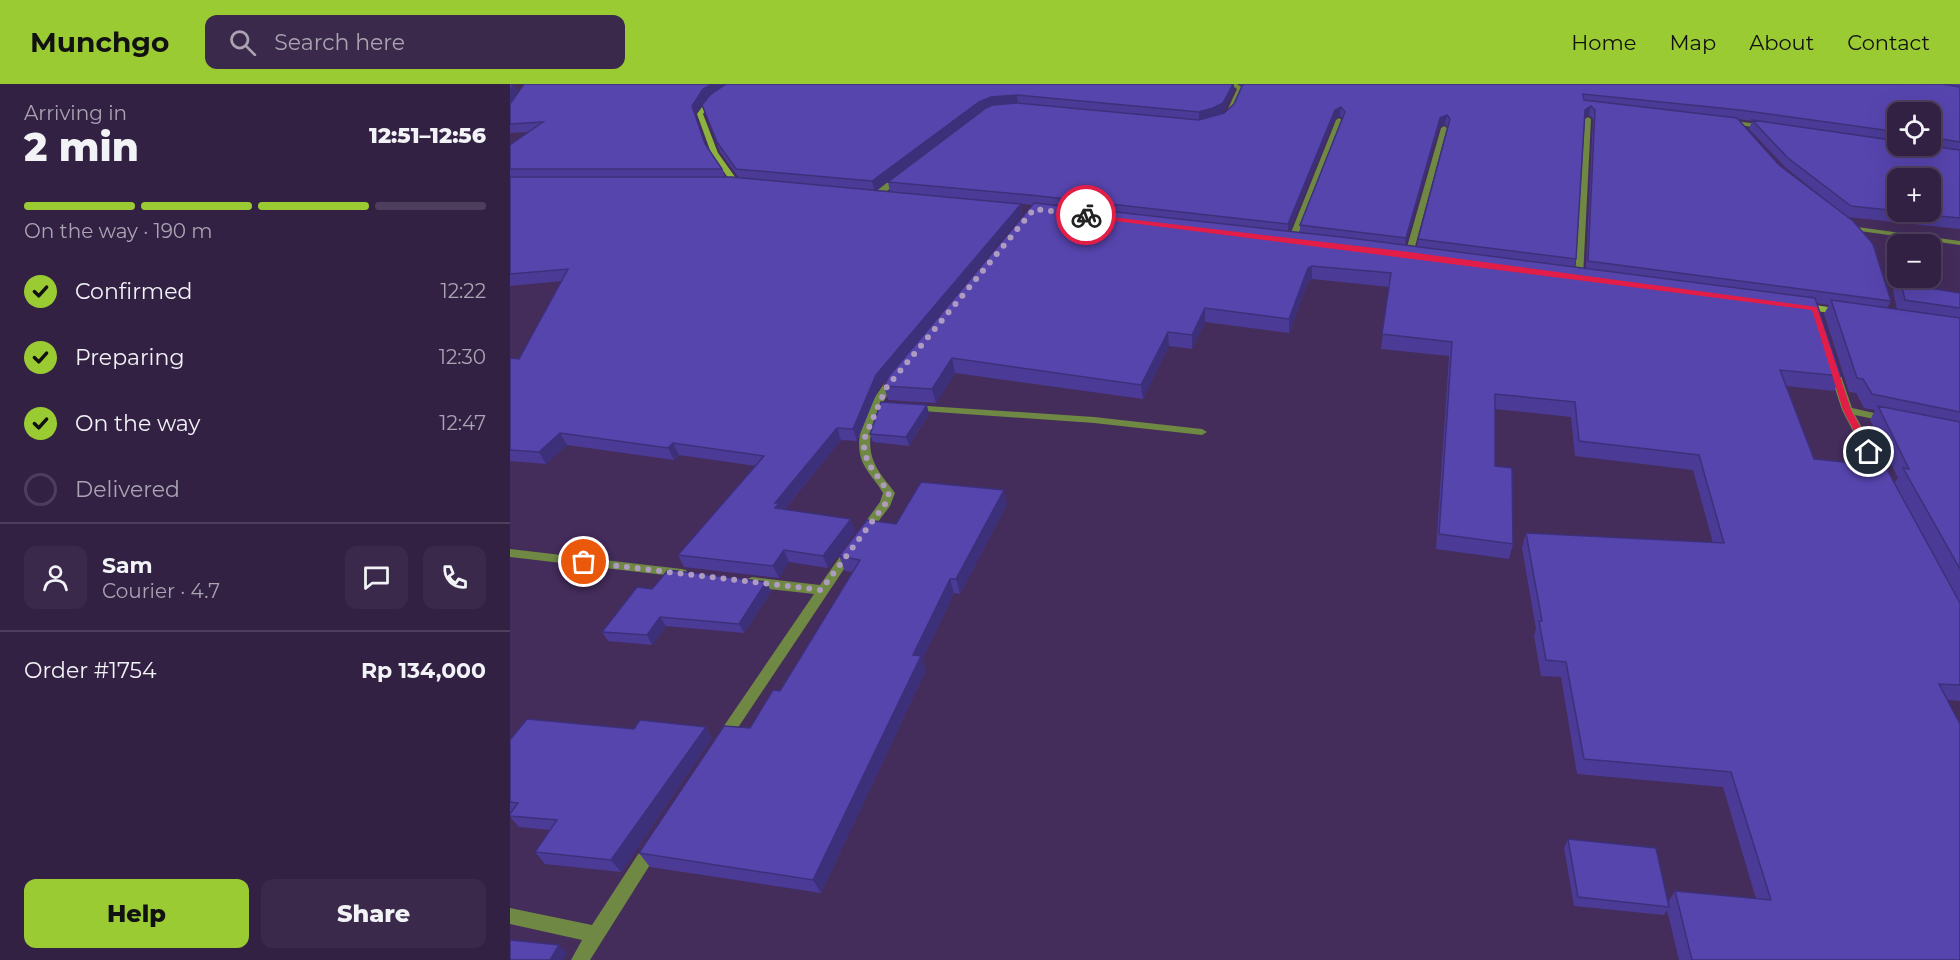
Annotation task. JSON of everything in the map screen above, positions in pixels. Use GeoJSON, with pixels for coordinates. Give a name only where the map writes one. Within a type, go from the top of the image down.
{"type":"FeatureCollection","features":[{"type":"Feature","properties":{"kind":"street"},"geometry":{"type":"LineString","coordinates":[[736,183],[715,153],[700,114],[709,101],[737,84]]}},
{"type":"Feature","properties":{"kind":"street"},"geometry":{"type":"LineString","coordinates":[[1222,120],[1227,117],[1235,104],[1240,88],[1233,84]]}},
{"type":"Feature","properties":{"kind":"street"},"geometry":{"type":"LineString","coordinates":[[1580,277],[1588,119]]}},
{"type":"Feature","properties":{"kind":"street"},"geometry":{"type":"LineString","coordinates":[[1292,240],[1339,120]]}},
{"type":"Feature","properties":{"kind":"street"},"geometry":{"type":"LineString","coordinates":[[1713,121],[1772,128]]}},
{"type":"Feature","properties":{"kind":"street"},"geometry":{"type":"LineString","coordinates":[[1737,123],[1744,131]]}},
{"type":"Feature","properties":{"kind":"street"},"geometry":{"type":"LineString","coordinates":[[1409,254],[1444,128]]}},
{"type":"Feature","properties":{"kind":"street"},"geometry":{"type":"LineString","coordinates":[[878,194],[904,174]]}},
{"type":"Feature","properties":{"kind":"street"},"geometry":{"type":"LineString","coordinates":[[724,183],[760,185]]}},
{"type":"Feature","properties":{"kind":"street"},"geometry":{"type":"LineString","coordinates":[[866,193],[889,195]]}},
{"type":"Feature","properties":{"kind":"street"},"geometry":{"type":"LineString","coordinates":[[1844,222],[1860,237]]}},
{"type":"Feature","properties":{"kind":"street"},"geometry":{"type":"LineString","coordinates":[[1853,228],[1960,243]]}},
{"type":"Feature","properties":{"kind":"street"},"geometry":{"type":"LineString","coordinates":[[1281,239],[1304,242]]}},
{"type":"Feature","properties":{"kind":"street"},"geometry":{"type":"LineString","coordinates":[[1397,253],[1420,256]]}},
{"type":"Feature","properties":{"kind":"street"},"geometry":{"type":"LineString","coordinates":[[1568,276],[1591,279]]}},
{"type":"Feature","properties":{"kind":"street"},"geometry":{"type":"LineString","coordinates":[[1791,305],[1817,314],[1848,312]]}},
{"type":"Feature","properties":{"kind":"street"},"geometry":{"type":"LineString","coordinates":[[1829,354],[1847,410],[1892,494]]}},
{"type":"Feature","properties":{"kind":"street"},"geometry":{"type":"LineString","coordinates":[[711,757],[821,590],[886,503],[889,493],[868,463],[864,449],[865,437],[889,406],[886,388],[903,367]]}},
{"type":"Feature","properties":{"kind":"street"},"geometry":{"type":"LineString","coordinates":[[889,406],[1147,423],[1202,432]]}},
{"type":"Feature","properties":{"kind":"street"},"geometry":{"type":"LineString","coordinates":[[1847,410],[1903,422]]}},
{"type":"Feature","properties":{"kind":"street"},"geometry":{"type":"LineString","coordinates":[[511,554],[691,574]]}},
{"type":"Feature","properties":{"kind":"street"},"geometry":{"type":"LineString","coordinates":[[738,580],[821,590]]}},
{"type":"Feature","properties":{"kind":"street"},"geometry":{"type":"LineString","coordinates":[[580,960],[594,934],[659,836]]}},
{"type":"Feature","properties":{"kind":"street"},"geometry":{"type":"LineString","coordinates":[[510,916],[594,934]]}},
{"type":"Feature","properties":{"kind":"building"},"geometry":{"type":"Polygon","coordinates":[[[524,84],[712,84],[703,89],[692,106],[705,144],[722,169],[510,169],[510,145],[543,122],[510,124],[510,104],[524,84]]]}},
{"type":"Feature","properties":{"kind":"building"},"geometry":{"type":"Polygon","coordinates":[[[726,84],[1233,84],[1223,103],[1199,112],[1017,95],[991,97],[979,102],[872,181],[736,169],[717,142],[702,105],[710,95],[726,84]]]}},
{"type":"Feature","properties":{"kind":"building"},"geometry":{"type":"Polygon","coordinates":[[[1243,84],[1943,84],[1960,87],[1960,142],[1941,139],[1941,102],[1887,102],[1887,130],[1740,110],[1583,94],[1584,100],[1737,118],[1779,165],[1853,221],[1873,244],[1891,301],[1588,261],[1595,110],[1591,106],[1585,110],[1576,259],[1418,239],[1450,119],[1447,115],[1440,118],[1406,238],[1300,225],[1345,112],[1341,107],[1335,110],[1288,224],[1030,195],[888,182],[993,105],[1017,103],[1199,120],[1224,113],[1234,104],[1243,84]]]}},
{"type":"Feature","properties":{"kind":"building"},"geometry":{"type":"Polygon","coordinates":[[[1752,120],[1887,139],[1887,156],[1941,156],[1941,148],[1960,150],[1960,218],[1941,216],[1941,168],[1887,168],[1887,210],[1851,206],[1788,158],[1752,120]]]}},
{"type":"Feature","properties":{"kind":"building"},"geometry":{"type":"Polygon","coordinates":[[[510,177],[732,177],[1021,204],[876,375],[853,429],[837,428],[775,503],[779,503],[775,508],[851,519],[823,556],[784,550],[773,566],[678,555],[764,456],[673,443],[668,448],[560,433],[539,452],[510,450],[510,358],[519,359],[568,269],[510,274],[510,177]]]}},
{"type":"Feature","properties":{"kind":"building"},"geometry":{"type":"Polygon","coordinates":[[[1034,203],[1350,238],[1815,298],[1841,376],[1780,370],[1814,459],[1885,466],[1960,603],[1960,685],[1939,684],[1960,724],[1960,960],[1692,960],[1675,891],[1771,900],[1731,772],[1584,759],[1566,662],[1546,660],[1539,621],[1542,621],[1526,533],[1724,543],[1699,455],[1579,441],[1575,402],[1495,394],[1495,466],[1512,468],[1513,544],[1439,534],[1452,342],[1382,334],[1391,273],[1312,266],[1308,268],[1289,319],[1205,308],[1192,335],[1168,332],[1141,385],[952,358],[932,389],[884,386],[889,376],[1034,203]]]}},
{"type":"Feature","properties":{"kind":"building"},"geometry":{"type":"Polygon","coordinates":[[[1902,288],[1929,288],[1960,293],[1960,308],[1905,300],[1902,288]]]}},
{"type":"Feature","properties":{"kind":"building"},"geometry":{"type":"Polygon","coordinates":[[[1831,300],[1960,318],[1960,412],[1872,394],[1863,379],[1857,378],[1831,300]]]}},
{"type":"Feature","properties":{"kind":"building"},"geometry":{"type":"Polygon","coordinates":[[[881,402],[927,405],[906,437],[870,434],[881,402]]]}},
{"type":"Feature","properties":{"kind":"building"},"geometry":{"type":"Polygon","coordinates":[[[1878,406],[1960,422],[1960,569],[1903,468],[1909,469],[1878,406]]]}},
{"type":"Feature","properties":{"kind":"building"},"geometry":{"type":"Polygon","coordinates":[[[921,482],[1004,490],[956,579],[950,579],[913,655],[921,656],[813,880],[639,853],[724,726],[750,728],[773,690],[780,691],[860,560],[839,556],[867,520],[896,524],[921,482]]]}},
{"type":"Feature","properties":{"kind":"building"},"geometry":{"type":"Polygon","coordinates":[[[668,570],[766,582],[739,624],[660,617],[647,635],[602,632],[637,587],[652,589],[668,570]]]}},
{"type":"Feature","properties":{"kind":"building"},"geometry":{"type":"Polygon","coordinates":[[[527,719],[634,729],[640,720],[706,727],[611,860],[535,852],[557,820],[510,816],[518,803],[510,802],[510,740],[527,719]]]}},
{"type":"Feature","properties":{"kind":"building"},"geometry":{"type":"Polygon","coordinates":[[[1568,839],[1656,848],[1669,907],[1578,897],[1568,839]]]}},
{"type":"Feature","properties":{"kind":"building"},"geometry":{"type":"Polygon","coordinates":[[[510,940],[559,945],[550,960],[510,960],[510,940]]]}},
{"type":"Feature","properties":{"kind":"way so far"},"geometry":{"type":"LineString","coordinates":[[584,562],[821,590],[886,503],[889,493],[868,463],[864,449],[865,437],[886,388],[965,296],[1034,209],[1086,215]]}},
{"type":"Feature","properties":{"kind":"route"},"geometry":{"type":"LineString","coordinates":[[1086,215],[1409,254],[1815,308],[1847,410],[1869,452]]}}]}
